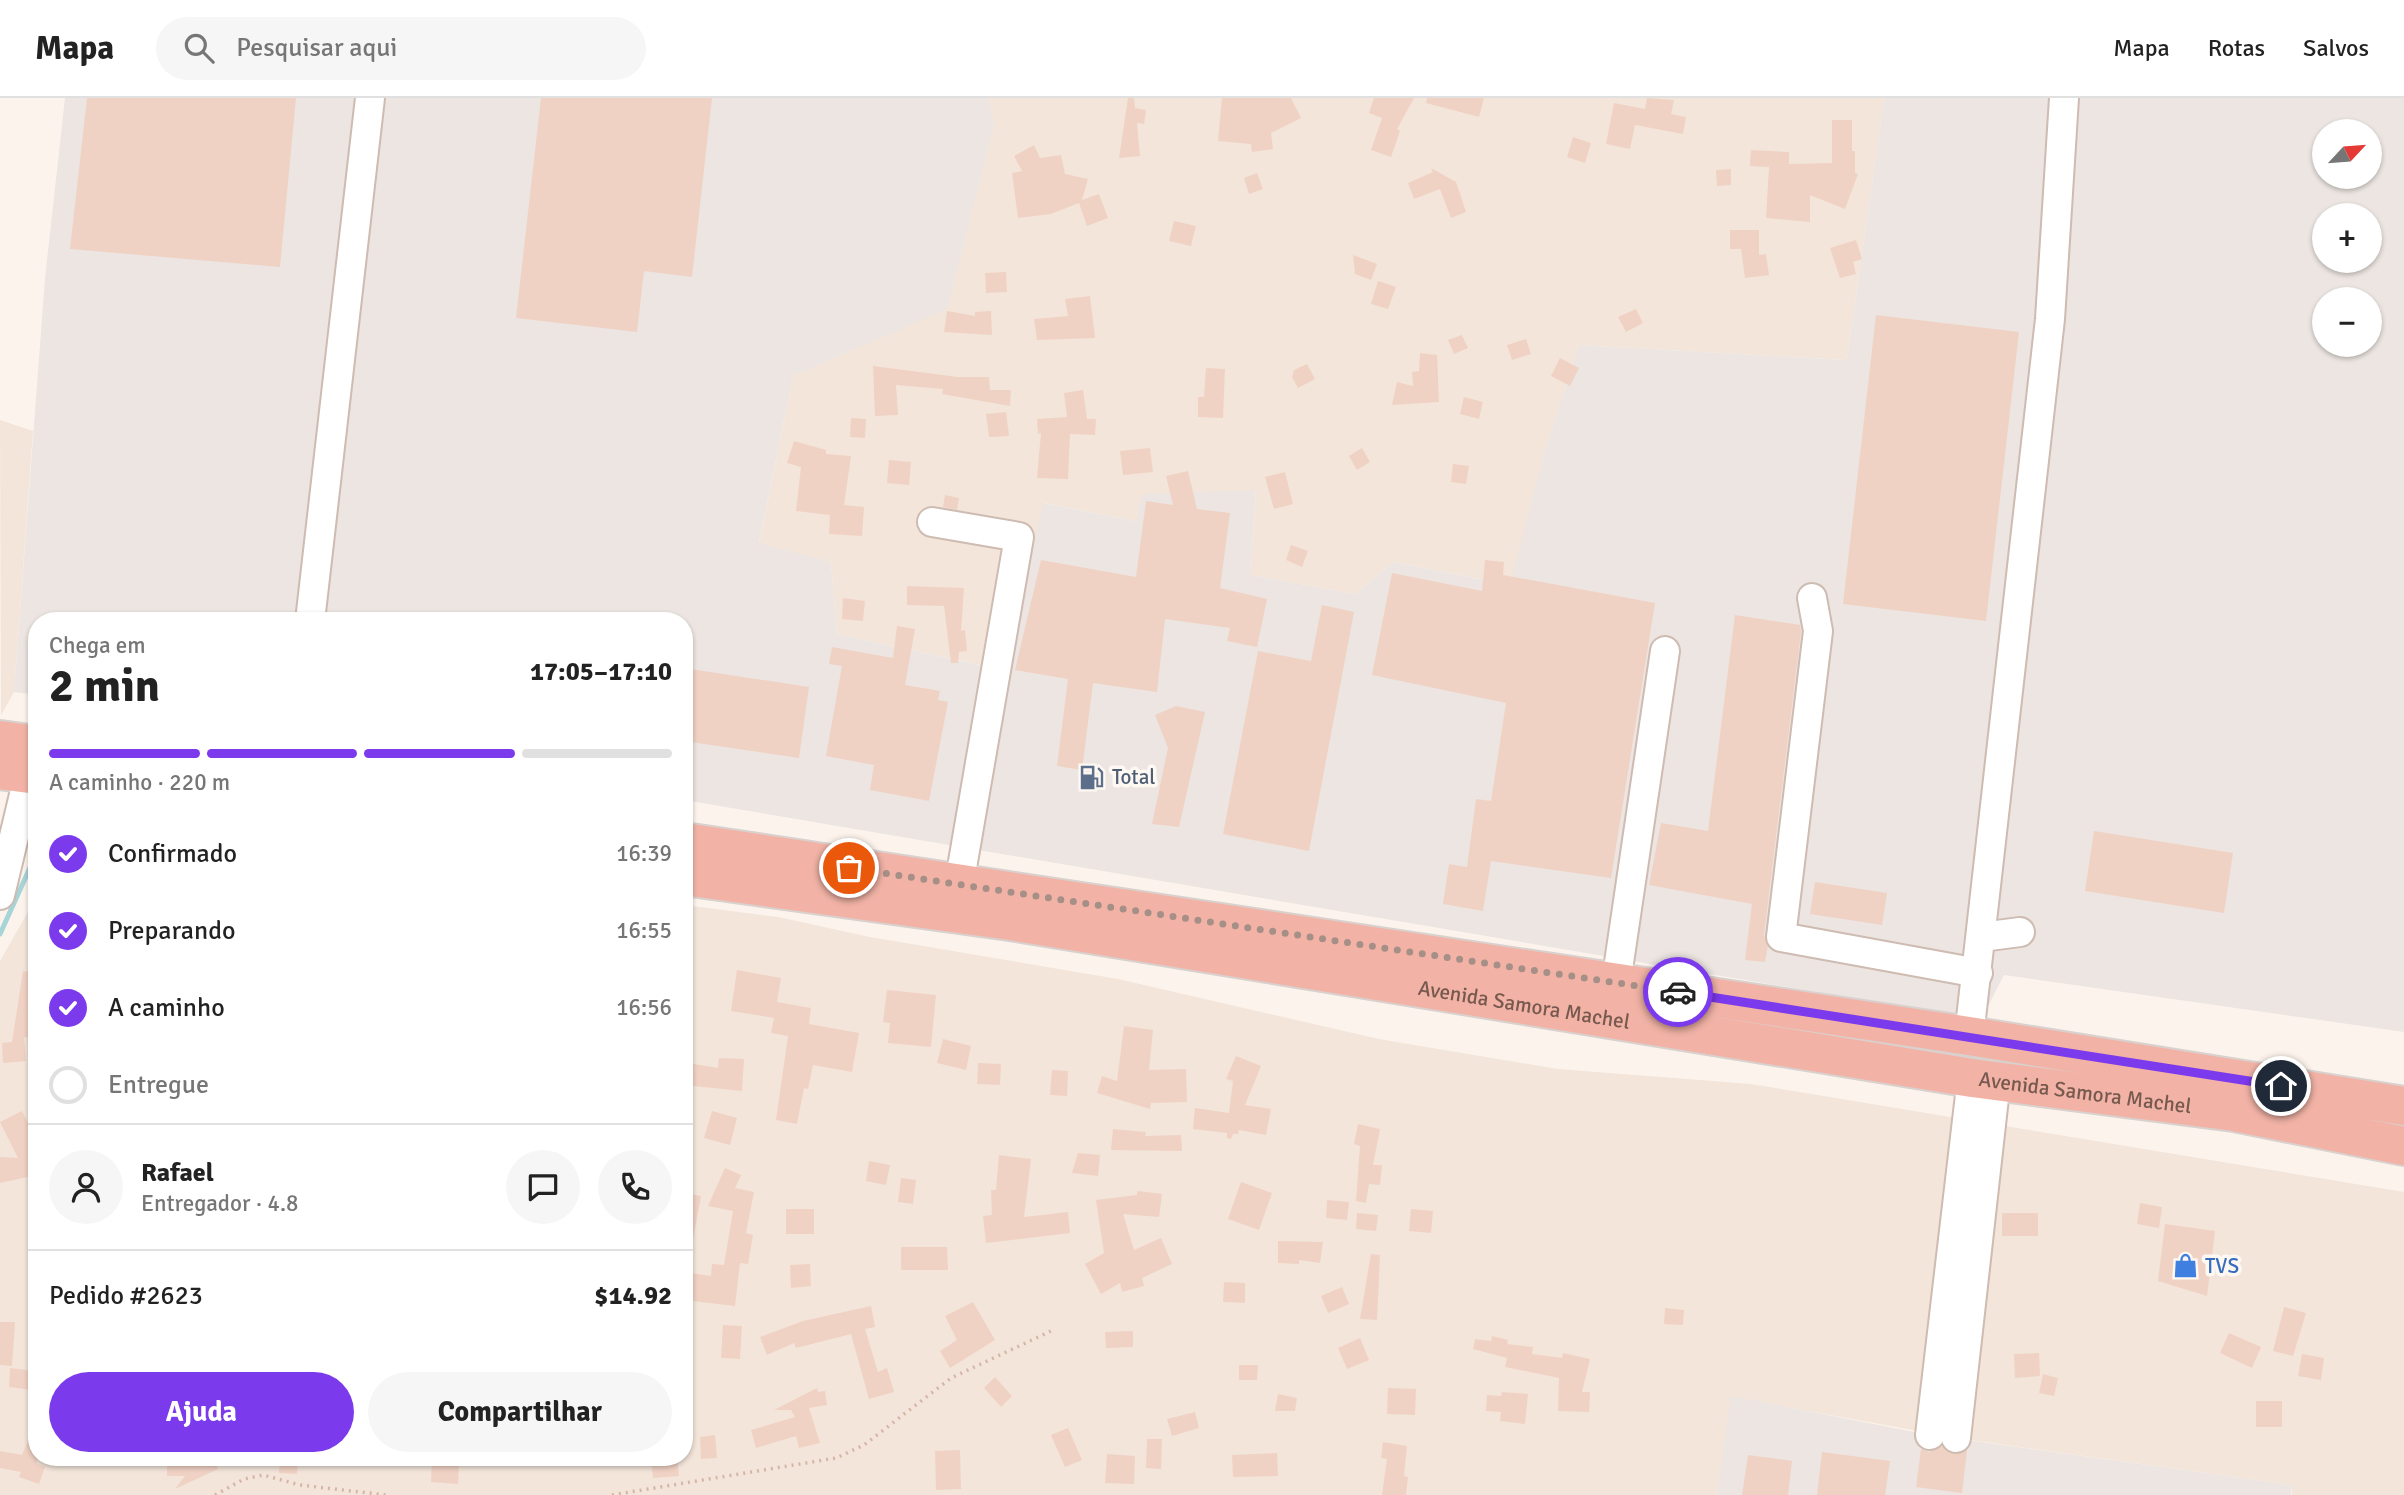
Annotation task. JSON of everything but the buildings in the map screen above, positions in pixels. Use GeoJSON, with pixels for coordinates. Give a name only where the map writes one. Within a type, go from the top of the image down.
{"type":"FeatureCollection","features":[{"type":"Feature","properties":{"kind":"highway"},"geometry":{"type":"LineString","coordinates":[[0,740],[26,766]]}},
{"type":"Feature","properties":{"kind":"highway","name":"Avenida Samora Machel"},"geometry":{"type":"LineString","coordinates":[[693,843],[960,886],[1969,1036],[2404,1106]]}},
{"type":"Feature","properties":{"kind":"highway","name":"Avenida Samora Machel"},"geometry":{"type":"LineString","coordinates":[[693,877],[1010,921],[1984,1079],[2234,1112],[2404,1146]]}},
{"type":"Feature","properties":{"kind":"street"},"geometry":{"type":"LineString","coordinates":[[311,612],[370,98]]}},
{"type":"Feature","properties":{"kind":"street"},"geometry":{"type":"LineString","coordinates":[[1969,1036],[2050,319],[2064,98]]}},
{"type":"Feature","properties":{"kind":"street"},"geometry":{"type":"LineString","coordinates":[[932,522],[1019,537],[960,886]]}},
{"type":"Feature","properties":{"kind":"street"},"geometry":{"type":"LineString","coordinates":[[1812,598],[1818,631],[1781,937],[1978,973]]}},
{"type":"Feature","properties":{"kind":"street"},"geometry":{"type":"LineString","coordinates":[[1616,983],[1665,651]]}},
{"type":"Feature","properties":{"kind":"street"},"geometry":{"type":"LineString","coordinates":[[0,895],[26,766]]}},
{"type":"Feature","properties":{"kind":"street"},"geometry":{"type":"LineString","coordinates":[[1982,937],[2020,932]]}},
{"type":"Feature","properties":{"kind":"street"},"geometry":{"type":"LineString","coordinates":[[1943,1437],[1984,1079]]}},
{"type":"Feature","properties":{"kind":"path"},"geometry":{"type":"LineString","coordinates":[[612,1495],[836,1458],[864,1446],[951,1378],[1051,1332]]}},
{"type":"Feature","properties":{"kind":"path"},"geometry":{"type":"LineString","coordinates":[[215,1495],[244,1479],[263,1475],[300,1485],[386,1495]]}},
{"type":"Feature","properties":{"kind":"shaded area"},"geometry":{"type":"Polygon","coordinates":[[[65,98],[989,98],[994,126],[947,309],[793,376],[759,543],[831,562],[837,634],[1003,670],[1043,503],[1136,521],[1142,494],[1256,490],[1250,575],[1355,594],[1394,562],[1510,585],[1543,456],[1579,345],[1847,360],[1884,98],[2404,98],[2404,1032],[2004,975],[1981,1020],[693,802],[693,612],[28,612],[28,694],[14,692],[45,278],[65,98]]]}},
{"type":"Feature","properties":{"kind":"shaded area"},"geometry":{"type":"Polygon","coordinates":[[[989,98],[1884,98],[1847,360],[1579,345],[1543,456],[1511,585],[1394,562],[1355,594],[1250,575],[1256,491],[1136,521],[1044,503],[1004,670],[837,634],[831,562],[759,544],[793,376],[947,308],[994,126],[989,98]]]}},
{"type":"Feature","properties":{"kind":"shaded area"},"geometry":{"type":"Polygon","coordinates":[[[0,420],[33,431],[14,692],[1,715],[0,420]]]}},
{"type":"Feature","properties":{"kind":"shaded area"},"geometry":{"type":"Polygon","coordinates":[[[693,906],[778,917],[870,937],[1118,979],[1379,1039],[1558,1069],[1751,1084],[2404,1192],[2404,1495],[2292,1495],[2292,1485],[1956,1438],[1732,1397],[1717,1495],[0,1495],[0,961],[28,912],[28,1466],[693,1466],[693,906]]]}},
{"type":"Feature","properties":{"kind":"shaded area"},"geometry":{"type":"Polygon","coordinates":[[[1731,1396],[1930,1435],[2292,1485],[2291,1495],[1717,1495],[1731,1396]]]}},
{"type":"Feature","properties":{"kind":"waterway"},"geometry":{"type":"LineString","coordinates":[[0,934],[28,872]]}},
{"type":"Feature","properties":{"kind":"way so far"},"geometry":{"type":"LineString","coordinates":[[849,868],[1678,992]]}},
{"type":"Feature","properties":{"kind":"place","name":"Total"},"geometry":{"type":"Point","coordinates":[1092,777]}},
{"type":"Feature","properties":{"kind":"place","name":"TVS"},"geometry":{"type":"Point","coordinates":[2185,1266]}},
{"type":"Feature","properties":{"kind":"route"},"geometry":{"type":"LineString","coordinates":[[1678,992],[2281,1086]]}}]}
